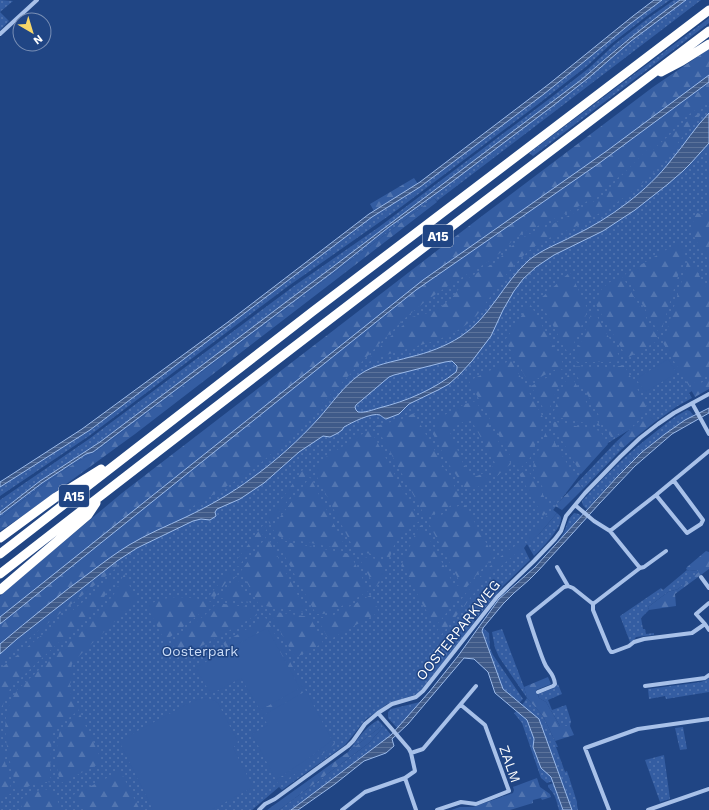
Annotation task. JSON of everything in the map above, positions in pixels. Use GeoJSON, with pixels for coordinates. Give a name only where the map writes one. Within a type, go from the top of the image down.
{"type":"FeatureCollection","features":[{"type":"Feature","properties":{"kind":"highway","name":"A15"},"geometry":{"type":"LineString","coordinates":[[0,554],[455,202],[709,10]]}},
{"type":"Feature","properties":{"kind":"highway","name":"A15"},"geometry":{"type":"LineString","coordinates":[[0,574],[397,267],[709,31]]}},
{"type":"Feature","properties":{"kind":"highway","name":"A15"},"geometry":{"type":"LineString","coordinates":[[637,85],[682,61],[709,44]]}},
{"type":"Feature","properties":{"kind":"highway","name":"A15"},"geometry":{"type":"LineString","coordinates":[[0,538],[56,497],[148,439]]}},
{"type":"Feature","properties":{"kind":"highway","name":"A15"},"geometry":{"type":"LineString","coordinates":[[0,590],[88,515],[101,495]]}},
{"type":"Feature","properties":{"kind":"street"},"geometry":{"type":"LineString","coordinates":[[0,34],[37,0]]}},
{"type":"Feature","properties":{"kind":"street","name":"OOSTERPARKWEG"},"geometry":{"type":"LineString","coordinates":[[259,810],[265,804],[348,746],[365,724],[378,713],[392,704],[424,692],[497,597],[555,539],[561,531],[566,516],[620,457],[640,438],[658,424],[674,413],[709,394]]}},
{"type":"Feature","properties":{"kind":"street"},"geometry":{"type":"LineString","coordinates":[[692,403],[709,434]]}},
{"type":"Feature","properties":{"kind":"street"},"geometry":{"type":"LineString","coordinates":[[610,531],[709,451]]}},
{"type":"Feature","properties":{"kind":"street"},"geometry":{"type":"LineString","coordinates":[[656,495],[687,533],[701,524],[703,520],[674,480]]}},
{"type":"Feature","properties":{"kind":"street"},"geometry":{"type":"LineString","coordinates":[[576,505],[594,521],[610,531],[640,568]]}},
{"type":"Feature","properties":{"kind":"street"},"geometry":{"type":"LineString","coordinates":[[593,604],[666,550]]}},
{"type":"Feature","properties":{"kind":"street"},"geometry":{"type":"LineString","coordinates":[[557,567],[568,586],[573,588],[593,604]]}},
{"type":"Feature","properties":{"kind":"street"},"geometry":{"type":"LineString","coordinates":[[701,577],[709,588]]}},
{"type":"Feature","properties":{"kind":"street"},"geometry":{"type":"LineString","coordinates":[[538,692],[553,686],[555,681],[551,672],[544,664],[528,616],[568,586]]}},
{"type":"Feature","properties":{"kind":"street"},"geometry":{"type":"LineString","coordinates":[[709,603],[696,614],[709,630]]}},
{"type":"Feature","properties":{"kind":"street"},"geometry":{"type":"LineString","coordinates":[[593,604],[593,610],[611,652],[644,639],[692,633],[705,624]]}},
{"type":"Feature","properties":{"kind":"street"},"geometry":{"type":"LineString","coordinates":[[645,686],[705,678],[709,675]]}},
{"type":"Feature","properties":{"kind":"street"},"geometry":{"type":"LineString","coordinates":[[411,753],[423,748],[476,686]]}},
{"type":"Feature","properties":{"kind":"street","name":"ZALM"},"geometry":{"type":"LineString","coordinates":[[438,810],[461,802],[476,804],[509,791],[485,725],[461,705]]}},
{"type":"Feature","properties":{"kind":"street"},"geometry":{"type":"LineString","coordinates":[[343,810],[365,792],[405,778],[415,771],[409,749],[378,713]]}},
{"type":"Feature","properties":{"kind":"street"},"geometry":{"type":"LineString","coordinates":[[608,810],[586,748],[638,729],[709,720]]}},
{"type":"Feature","properties":{"kind":"street"},"geometry":{"type":"LineString","coordinates":[[405,778],[416,810]]}},
{"type":"Feature","properties":{"kind":"street"},"geometry":{"type":"LineString","coordinates":[[648,810],[709,789]]}},
{"type":"Feature","properties":{"kind":"green space"},"geometry":{"type":"Polygon","coordinates":[[[0,0],[13,1],[0,12],[0,0]]]}},
{"type":"Feature","properties":{"kind":"green space"},"geometry":{"type":"Polygon","coordinates":[[[662,0],[670,0],[611,44],[587,66],[537,105],[397,210],[287,287],[89,436],[0,496],[0,487],[90,430],[372,217],[420,187],[544,94],[662,0]]]}},
{"type":"Feature","properties":{"kind":"green space"},"geometry":{"type":"Polygon","coordinates":[[[674,0],[680,0],[618,47],[581,80],[100,442],[40,481],[0,512],[0,500],[89,439],[294,286],[379,227],[553,96],[589,68],[615,44],[674,0]]]}},
{"type":"Feature","properties":{"kind":"green space"},"geometry":{"type":"Polygon","coordinates":[[[686,0],[701,0],[437,201],[434,198],[95,452],[58,474],[0,518],[0,515],[42,483],[86,454],[93,452],[334,271],[389,227],[445,187],[587,79],[631,41],[686,0]]]}},
{"type":"Feature","properties":{"kind":"green space"},"geometry":{"type":"Polygon","coordinates":[[[0,12],[9,21],[0,30],[0,12]]]}},
{"type":"Feature","properties":{"kind":"green space"},"geometry":{"type":"Polygon","coordinates":[[[709,18],[709,23],[533,156],[529,153],[709,18]]]}},
{"type":"Feature","properties":{"kind":"green space"},"geometry":{"type":"Polygon","coordinates":[[[709,49],[709,75],[608,150],[423,280],[0,617],[0,596],[122,493],[482,216],[653,87],[709,49]]]}},
{"type":"Feature","properties":{"kind":"green space","name":"Oosterpark"},"geometry":{"type":"Polygon","coordinates":[[[709,61],[709,383],[701,385],[689,393],[692,398],[655,422],[650,417],[600,448],[529,542],[540,533],[557,513],[561,518],[555,533],[534,556],[527,544],[524,548],[530,560],[503,586],[477,618],[472,614],[470,618],[475,621],[421,690],[417,694],[387,704],[366,719],[345,745],[282,790],[279,787],[252,810],[0,810],[0,613],[353,331],[709,61]]]}},
{"type":"Feature","properties":{"kind":"green space"},"geometry":{"type":"Polygon","coordinates":[[[709,82],[709,101],[688,115],[661,137],[625,172],[594,197],[556,218],[524,232],[488,262],[427,300],[404,319],[287,440],[263,461],[240,478],[188,509],[190,515],[132,544],[73,585],[0,644],[0,624],[416,290],[598,164],[709,82]]]}},
{"type":"Feature","properties":{"kind":"green space"},"geometry":{"type":"Polygon","coordinates":[[[709,106],[700,115],[660,166],[633,190],[601,213],[544,241],[525,254],[510,270],[477,315],[465,326],[437,340],[392,353],[363,365],[412,317],[428,313],[450,300],[463,281],[496,262],[515,243],[527,235],[553,224],[603,196],[674,131],[709,106]]]}},
{"type":"Feature","properties":{"kind":"green space"},"geometry":{"type":"Polygon","coordinates":[[[414,178],[418,184],[374,211],[370,204],[414,178]]]}},
{"type":"Feature","properties":{"kind":"green space"},"geometry":{"type":"Polygon","coordinates":[[[434,198],[437,202],[135,434],[0,531],[0,518],[58,474],[95,452],[434,198]]]}},
{"type":"Feature","properties":{"kind":"green space"},"geometry":{"type":"Polygon","coordinates":[[[697,213],[709,216],[709,261],[693,232],[692,226],[697,213]]]}},
{"type":"Feature","properties":{"kind":"green space"},"geometry":{"type":"Polygon","coordinates":[[[679,241],[684,251],[684,256],[660,335],[625,274],[679,241]]]}},
{"type":"Feature","properties":{"kind":"green space"},"geometry":{"type":"Polygon","coordinates":[[[689,257],[709,293],[709,375],[689,386],[663,343],[689,257]]]}},
{"type":"Feature","properties":{"kind":"green space"},"geometry":{"type":"Polygon","coordinates":[[[570,272],[588,310],[569,355],[539,300],[570,272]]]}},
{"type":"Feature","properties":{"kind":"green space"},"geometry":{"type":"Polygon","coordinates":[[[622,276],[659,340],[627,358],[595,303],[601,290],[608,283],[622,276]]]}},
{"type":"Feature","properties":{"kind":"green space"},"geometry":{"type":"Polygon","coordinates":[[[529,302],[564,365],[529,383],[505,340],[517,324],[529,302]]]}},
{"type":"Feature","properties":{"kind":"green space"},"geometry":{"type":"Polygon","coordinates":[[[593,309],[622,361],[574,361],[593,309]]]}},
{"type":"Feature","properties":{"kind":"green space"},"geometry":{"type":"Polygon","coordinates":[[[668,359],[677,373],[645,392],[636,379],[668,359]]]}},
{"type":"Feature","properties":{"kind":"green space"},"geometry":{"type":"Polygon","coordinates":[[[511,360],[545,421],[529,460],[518,470],[469,381],[511,360]]]}},
{"type":"Feature","properties":{"kind":"green space"},"geometry":{"type":"Polygon","coordinates":[[[624,365],[649,410],[612,439],[572,367],[611,367],[624,365]]]}},
{"type":"Feature","properties":{"kind":"green space"},"geometry":{"type":"Polygon","coordinates":[[[565,368],[547,415],[531,386],[565,368]]]}},
{"type":"Feature","properties":{"kind":"green space"},"geometry":{"type":"Polygon","coordinates":[[[569,372],[600,426],[552,416],[569,372]]]}},
{"type":"Feature","properties":{"kind":"green space"},"geometry":{"type":"Polygon","coordinates":[[[709,379],[709,389],[695,397],[690,388],[709,379]]]}},
{"type":"Feature","properties":{"kind":"green space"},"geometry":{"type":"Polygon","coordinates":[[[476,401],[511,464],[497,476],[491,468],[495,463],[470,418],[449,430],[463,463],[472,478],[484,473],[488,479],[485,483],[474,489],[464,487],[448,463],[433,434],[437,419],[465,404],[476,401]]]}},
{"type":"Feature","properties":{"kind":"green space"},"geometry":{"type":"Polygon","coordinates":[[[687,410],[694,416],[678,425],[650,446],[624,470],[587,509],[584,507],[582,501],[616,465],[662,427],[687,410]]]}},
{"type":"Feature","properties":{"kind":"green space"},"geometry":{"type":"Polygon","coordinates":[[[414,413],[462,500],[426,518],[376,426],[402,419],[414,413]]]}},
{"type":"Feature","properties":{"kind":"green space"},"geometry":{"type":"Polygon","coordinates":[[[648,414],[655,422],[622,449],[616,442],[648,414]]]}},
{"type":"Feature","properties":{"kind":"green space"},"geometry":{"type":"Polygon","coordinates":[[[551,421],[600,431],[608,444],[581,474],[551,421]]]}},
{"type":"Feature","properties":{"kind":"green space"},"geometry":{"type":"Polygon","coordinates":[[[370,429],[420,521],[400,534],[390,557],[355,551],[314,471],[323,459],[370,429]]]}},
{"type":"Feature","properties":{"kind":"green space"},"geometry":{"type":"Polygon","coordinates":[[[547,429],[576,479],[553,503],[536,476],[533,468],[547,429]]]}},
{"type":"Feature","properties":{"kind":"green space"},"geometry":{"type":"Polygon","coordinates":[[[616,442],[622,449],[583,489],[578,482],[616,442]]]}},
{"type":"Feature","properties":{"kind":"green space"},"geometry":{"type":"Polygon","coordinates":[[[305,467],[308,473],[270,524],[267,519],[305,467]]]}},
{"type":"Feature","properties":{"kind":"green space"},"geometry":{"type":"Polygon","coordinates":[[[525,471],[533,477],[549,505],[549,509],[543,516],[519,474],[525,471]]]}},
{"type":"Feature","properties":{"kind":"green space"},"geometry":{"type":"Polygon","coordinates":[[[310,477],[347,550],[280,537],[272,528],[310,477]]]}},
{"type":"Feature","properties":{"kind":"green space"},"geometry":{"type":"Polygon","coordinates":[[[578,482],[583,489],[562,510],[555,506],[578,482]]]}},
{"type":"Feature","properties":{"kind":"green space"},"geometry":{"type":"Polygon","coordinates":[[[464,503],[494,557],[478,573],[436,625],[424,607],[405,570],[401,566],[419,526],[422,525],[455,587],[461,584],[428,522],[464,503]]]}},
{"type":"Feature","properties":{"kind":"green space"},"geometry":{"type":"Polygon","coordinates":[[[552,509],[557,513],[540,533],[528,544],[525,539],[541,524],[552,509]]]}},
{"type":"Feature","properties":{"kind":"green space"},"geometry":{"type":"Polygon","coordinates":[[[574,513],[581,516],[558,542],[569,519],[574,513]]]}},
{"type":"Feature","properties":{"kind":"green space"},"geometry":{"type":"Polygon","coordinates":[[[264,524],[267,529],[238,567],[235,562],[264,524]]]}},
{"type":"Feature","properties":{"kind":"green space"},"geometry":{"type":"Polygon","coordinates":[[[267,536],[307,613],[259,605],[241,571],[267,536]]]}},
{"type":"Feature","properties":{"kind":"green space"},"geometry":{"type":"Polygon","coordinates":[[[276,540],[350,554],[369,591],[331,612],[316,614],[276,540]]]}},
{"type":"Feature","properties":{"kind":"green space"},"geometry":{"type":"Polygon","coordinates":[[[521,542],[524,547],[484,582],[464,607],[460,601],[481,576],[503,554],[521,542]]]}},
{"type":"Feature","properties":{"kind":"green space"},"geometry":{"type":"Polygon","coordinates":[[[706,551],[709,552],[709,569],[675,594],[676,606],[649,610],[648,607],[668,592],[678,589],[699,572],[698,570],[689,571],[686,569],[706,551]]]}},
{"type":"Feature","properties":{"kind":"green space"},"geometry":{"type":"Polygon","coordinates":[[[358,556],[388,561],[381,581],[375,587],[358,556]]]}},
{"type":"Feature","properties":{"kind":"green space"},"geometry":{"type":"Polygon","coordinates":[[[119,559],[116,568],[0,662],[0,654],[17,639],[119,559]]]}},
{"type":"Feature","properties":{"kind":"green space"},"geometry":{"type":"Polygon","coordinates":[[[231,569],[233,573],[215,597],[209,596],[231,569]]]}},
{"type":"Feature","properties":{"kind":"green space"},"geometry":{"type":"Polygon","coordinates":[[[687,570],[698,570],[700,572],[678,589],[668,592],[648,607],[649,610],[641,618],[643,629],[645,629],[646,634],[654,633],[654,635],[636,637],[630,642],[620,616],[661,588],[663,590],[687,570]]]}},
{"type":"Feature","properties":{"kind":"green space"},"geometry":{"type":"Polygon","coordinates":[[[124,574],[135,597],[135,602],[72,664],[70,691],[79,710],[57,727],[52,735],[50,777],[54,783],[44,782],[17,791],[8,754],[5,726],[12,700],[17,690],[83,630],[100,612],[114,594],[124,574]]]}},
{"type":"Feature","properties":{"kind":"green space"},"geometry":{"type":"Polygon","coordinates":[[[236,576],[250,603],[220,598],[236,576]]]}},
{"type":"Feature","properties":{"kind":"green space"},"geometry":{"type":"Polygon","coordinates":[[[109,581],[114,581],[101,602],[11,687],[4,701],[0,718],[0,669],[109,581]]]}},
{"type":"Feature","properties":{"kind":"green space"},"geometry":{"type":"Polygon","coordinates":[[[371,595],[379,612],[329,640],[317,618],[332,616],[371,595]]]}},
{"type":"Feature","properties":{"kind":"green space"},"geometry":{"type":"Polygon","coordinates":[[[176,597],[194,598],[212,602],[202,612],[165,641],[146,605],[163,599],[176,597]]]}},
{"type":"Feature","properties":{"kind":"green space"},"geometry":{"type":"Polygon","coordinates":[[[217,603],[253,608],[257,615],[180,658],[171,642],[205,615],[217,603]]]}},
{"type":"Feature","properties":{"kind":"green space"},"geometry":{"type":"Polygon","coordinates":[[[455,607],[461,610],[441,635],[437,631],[455,607]]]}},
{"type":"Feature","properties":{"kind":"green space"},"geometry":{"type":"Polygon","coordinates":[[[269,611],[310,617],[323,643],[295,658],[269,611]]]}},
{"type":"Feature","properties":{"kind":"green space"},"geometry":{"type":"Polygon","coordinates":[[[266,618],[306,691],[262,716],[260,710],[300,688],[267,629],[227,650],[223,643],[266,618]]]}},
{"type":"Feature","properties":{"kind":"green space"},"geometry":{"type":"Polygon","coordinates":[[[267,628],[300,688],[260,710],[241,678],[211,694],[195,668],[267,628]]]}},
{"type":"Feature","properties":{"kind":"green space"},"geometry":{"type":"Polygon","coordinates":[[[483,628],[489,633],[490,648],[493,655],[523,699],[519,703],[503,689],[482,631],[483,628]]]}},
{"type":"Feature","properties":{"kind":"green space"},"geometry":{"type":"Polygon","coordinates":[[[502,629],[527,698],[499,657],[495,648],[492,632],[502,629]]]}},
{"type":"Feature","properties":{"kind":"green space"},"geometry":{"type":"Polygon","coordinates":[[[548,677],[551,684],[536,690],[539,698],[546,702],[560,726],[570,726],[574,735],[555,741],[543,716],[527,698],[524,687],[548,677]]]}},
{"type":"Feature","properties":{"kind":"green space"},"geometry":{"type":"Polygon","coordinates":[[[709,678],[709,692],[666,699],[665,696],[649,699],[648,689],[701,682],[709,678]]]}},
{"type":"Feature","properties":{"kind":"green space"},"geometry":{"type":"Polygon","coordinates":[[[558,684],[562,694],[548,700],[552,710],[566,705],[571,721],[570,726],[560,726],[546,702],[539,698],[538,694],[554,688],[558,684]]]}},
{"type":"Feature","properties":{"kind":"green space"},"geometry":{"type":"Polygon","coordinates":[[[306,691],[332,740],[276,780],[252,734],[268,725],[262,716],[306,691]]]}},
{"type":"Feature","properties":{"kind":"green space"},"geometry":{"type":"Polygon","coordinates":[[[204,698],[211,699],[218,703],[238,742],[233,748],[253,787],[211,810],[153,810],[119,741],[193,701],[204,698]]]}},
{"type":"Feature","properties":{"kind":"green space"},"geometry":{"type":"Polygon","coordinates":[[[527,698],[543,716],[558,747],[556,747],[565,772],[567,771],[577,802],[578,810],[572,810],[539,720],[522,705],[527,698]]]}},
{"type":"Feature","properties":{"kind":"green space"},"geometry":{"type":"Polygon","coordinates":[[[420,702],[397,728],[388,718],[388,712],[391,709],[420,702]]]}},
{"type":"Feature","properties":{"kind":"green space"},"geometry":{"type":"Polygon","coordinates":[[[517,711],[527,720],[534,739],[533,747],[541,768],[551,776],[553,781],[547,783],[541,778],[522,723],[514,713],[517,711]]]}},
{"type":"Feature","properties":{"kind":"green space"},"geometry":{"type":"Polygon","coordinates":[[[80,714],[102,761],[101,763],[61,783],[57,770],[56,757],[60,730],[80,714]]]}},
{"type":"Feature","properties":{"kind":"green space"},"geometry":{"type":"Polygon","coordinates":[[[378,720],[383,725],[348,752],[365,730],[378,720]]]}},
{"type":"Feature","properties":{"kind":"green space"},"geometry":{"type":"Polygon","coordinates":[[[0,722],[1,744],[12,793],[0,799],[0,722]]]}},
{"type":"Feature","properties":{"kind":"green space"},"geometry":{"type":"Polygon","coordinates":[[[383,725],[384,726],[369,743],[279,810],[267,810],[348,752],[383,725]]]}},
{"type":"Feature","properties":{"kind":"green space"},"geometry":{"type":"Polygon","coordinates":[[[384,726],[391,735],[291,810],[279,810],[369,743],[384,726]]]}},
{"type":"Feature","properties":{"kind":"green space"},"geometry":{"type":"Polygon","coordinates":[[[683,727],[687,749],[680,750],[675,728],[683,727]]]}},
{"type":"Feature","properties":{"kind":"green space"},"geometry":{"type":"Polygon","coordinates":[[[332,740],[335,744],[279,785],[276,780],[332,740]]]}},
{"type":"Feature","properties":{"kind":"green space"},"geometry":{"type":"Polygon","coordinates":[[[664,755],[670,799],[660,802],[645,760],[664,755]]]}},
{"type":"Feature","properties":{"kind":"green space"},"geometry":{"type":"Polygon","coordinates":[[[119,768],[140,810],[89,810],[71,796],[115,774],[119,768]]]}},
{"type":"Feature","properties":{"kind":"green space"},"geometry":{"type":"Polygon","coordinates":[[[537,778],[540,787],[550,794],[551,797],[542,800],[541,798],[533,800],[533,803],[510,810],[451,810],[460,807],[473,807],[513,793],[513,787],[537,778]]]}},
{"type":"Feature","properties":{"kind":"green space"},"geometry":{"type":"Polygon","coordinates":[[[554,783],[563,810],[559,810],[554,795],[548,787],[548,785],[554,783]]]}},
{"type":"Feature","properties":{"kind":"green space"},"geometry":{"type":"Polygon","coordinates":[[[42,789],[46,789],[55,795],[61,810],[23,810],[19,800],[42,789]]]}},
{"type":"Feature","properties":{"kind":"shaded area"},"geometry":{"type":"Polygon","coordinates":[[[654,0],[662,0],[544,94],[420,187],[372,217],[90,430],[0,487],[0,482],[82,429],[228,322],[369,214],[420,182],[549,84],[654,0]]]}},
{"type":"Feature","properties":{"kind":"shaded area"},"geometry":{"type":"Polygon","coordinates":[[[680,0],[686,0],[631,41],[554,105],[389,227],[334,271],[93,452],[86,454],[42,483],[0,515],[0,512],[40,481],[100,442],[581,80],[629,39],[680,0]]]}},
{"type":"Feature","properties":{"kind":"shaded area"},"geometry":{"type":"Polygon","coordinates":[[[709,75],[709,82],[598,164],[416,290],[0,624],[0,617],[423,280],[608,150],[709,75]]]}},
{"type":"Feature","properties":{"kind":"shaded area"},"geometry":{"type":"Polygon","coordinates":[[[709,113],[709,143],[691,163],[668,184],[635,210],[603,231],[554,255],[536,267],[523,279],[514,291],[491,336],[472,361],[449,384],[409,404],[399,414],[386,419],[376,414],[367,416],[344,427],[338,433],[330,437],[323,436],[299,452],[264,483],[240,499],[217,509],[215,512],[216,516],[210,520],[201,519],[193,521],[137,548],[117,561],[0,654],[0,644],[115,554],[143,537],[212,504],[261,471],[304,434],[343,389],[359,375],[371,368],[436,349],[455,340],[471,329],[488,310],[511,279],[529,260],[601,221],[621,208],[645,188],[657,177],[709,113]],[[452,361],[445,362],[389,377],[356,405],[356,410],[358,412],[368,411],[400,402],[419,394],[456,372],[457,366],[452,361]]]}},
{"type":"Feature","properties":{"kind":"shaded area"},"geometry":{"type":"Polygon","coordinates":[[[709,408],[709,413],[672,434],[635,466],[538,571],[503,604],[483,628],[482,631],[503,689],[539,719],[572,810],[563,810],[551,777],[541,768],[533,747],[534,739],[527,720],[495,693],[488,672],[474,659],[464,658],[408,724],[392,739],[394,746],[386,753],[364,761],[298,810],[291,810],[391,735],[430,691],[458,656],[499,599],[535,567],[617,477],[642,452],[665,434],[685,420],[709,408]]]}}]}
